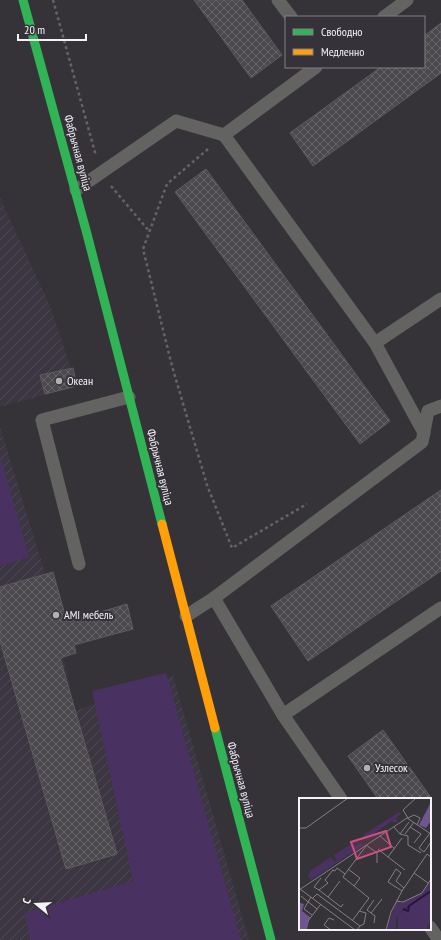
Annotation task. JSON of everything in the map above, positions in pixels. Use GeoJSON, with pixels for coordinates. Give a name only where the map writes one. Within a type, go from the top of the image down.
{"type":"FeatureCollection","features":[{"type":"Feature","properties":{"kind":"main road","name":"Фабрычная вуліца"},"geometry":{"type":"LineString","coordinates":[[23,0],[76,190],[271,940]]}},
{"type":"Feature","properties":{"kind":"lane"},"geometry":{"type":"LineString","coordinates":[[278,0],[289,16]]}},
{"type":"Feature","properties":{"kind":"lane"},"geometry":{"type":"LineString","coordinates":[[385,16],[407,0]]}},
{"type":"Feature","properties":{"kind":"lane"},"geometry":{"type":"LineString","coordinates":[[224,135],[315,68]]}},
{"type":"Feature","properties":{"kind":"lane"},"geometry":{"type":"LineString","coordinates":[[76,190],[176,121],[224,135],[375,343],[424,433]]}},
{"type":"Feature","properties":{"kind":"lane"},"geometry":{"type":"LineString","coordinates":[[375,343],[441,299]]}},
{"type":"Feature","properties":{"kind":"lane"},"geometry":{"type":"LineString","coordinates":[[79,564],[42,420],[129,397]]}},
{"type":"Feature","properties":{"kind":"lane"},"geometry":{"type":"LineString","coordinates":[[186,616],[214,598],[422,442],[428,410],[441,406]]}},
{"type":"Feature","properties":{"kind":"lane"},"geometry":{"type":"LineString","coordinates":[[214,598],[282,715],[340,798]]}},
{"type":"Feature","properties":{"kind":"lane"},"geometry":{"type":"LineString","coordinates":[[282,715],[441,608]]}},
{"type":"Feature","properties":{"kind":"lane"},"geometry":{"type":"LineString","coordinates":[[431,928],[439,940]]}},
{"type":"Feature","properties":{"kind":"path"},"geometry":{"type":"LineString","coordinates":[[53,0],[100,173],[149,231]]}},
{"type":"Feature","properties":{"kind":"path"},"geometry":{"type":"LineString","coordinates":[[224,135],[167,184],[143,249],[172,366],[207,485],[232,548],[308,503]]}},
{"type":"Feature","properties":{"kind":"shaded area"},"geometry":{"type":"Polygon","coordinates":[[[0,198],[50,306],[77,386],[0,407],[0,198]]]}},
{"type":"Feature","properties":{"kind":"shaded area"},"geometry":{"type":"Polygon","coordinates":[[[0,427],[45,573],[75,711],[173,676],[249,940],[0,940],[0,427]]]}},
{"type":"Feature","properties":{"kind":"shaded area"},"geometry":{"type":"Polygon","coordinates":[[[0,455],[29,557],[0,566],[0,455]]]}},
{"type":"Feature","properties":{"kind":"shaded area"},"geometry":{"type":"Polygon","coordinates":[[[166,673],[241,940],[31,940],[24,913],[133,881],[92,691],[166,673]]]}},
{"type":"Feature","properties":{"kind":"building"},"geometry":{"type":"Polygon","coordinates":[[[194,0],[242,0],[282,55],[251,78],[194,0]]]}},
{"type":"Feature","properties":{"kind":"building"},"geometry":{"type":"Polygon","coordinates":[[[441,23],[441,73],[313,166],[290,133],[380,68],[425,68],[425,35],[441,23]]]}},
{"type":"Feature","properties":{"kind":"building"},"geometry":{"type":"Polygon","coordinates":[[[206,169],[390,421],[360,444],[175,192],[206,169]]]}},
{"type":"Feature","properties":{"kind":"building","name":"Океан"},"geometry":{"type":"Polygon","coordinates":[[[73,368],[77,386],[45,394],[40,375],[73,368]]]}},
{"type":"Feature","properties":{"kind":"building"},"geometry":{"type":"Polygon","coordinates":[[[441,490],[441,571],[308,661],[271,606],[441,490]]]}},
{"type":"Feature","properties":{"kind":"building"},"geometry":{"type":"Polygon","coordinates":[[[53,572],[67,622],[127,604],[133,629],[74,645],[76,653],[60,658],[117,854],[66,869],[0,641],[0,587],[53,572]]]}},
{"type":"Feature","properties":{"kind":"building"},"geometry":{"type":"Polygon","coordinates":[[[383,730],[432,799],[377,798],[348,756],[383,730]]]}},
{"type":"Feature","properties":{"kind":"traffic: fast"},"geometry":{"type":"LineString","coordinates":[[23,0],[87,234],[162,524]]}},
{"type":"Feature","properties":{"kind":"traffic: fast"},"geometry":{"type":"LineString","coordinates":[[215,728],[271,940]]}},
{"type":"Feature","properties":{"kind":"traffic: slow"},"geometry":{"type":"LineString","coordinates":[[162,524],[215,728]]}},
{"type":"Feature","properties":{"kind":"place","name":"Океан"},"geometry":{"type":"Point","coordinates":[59,381]}},
{"type":"Feature","properties":{"kind":"place","name":"AMI мебель"},"geometry":{"type":"Point","coordinates":[56,615]}},
{"type":"Feature","properties":{"kind":"place","name":"Узлесок"},"geometry":{"type":"Point","coordinates":[367,768]}}]}
